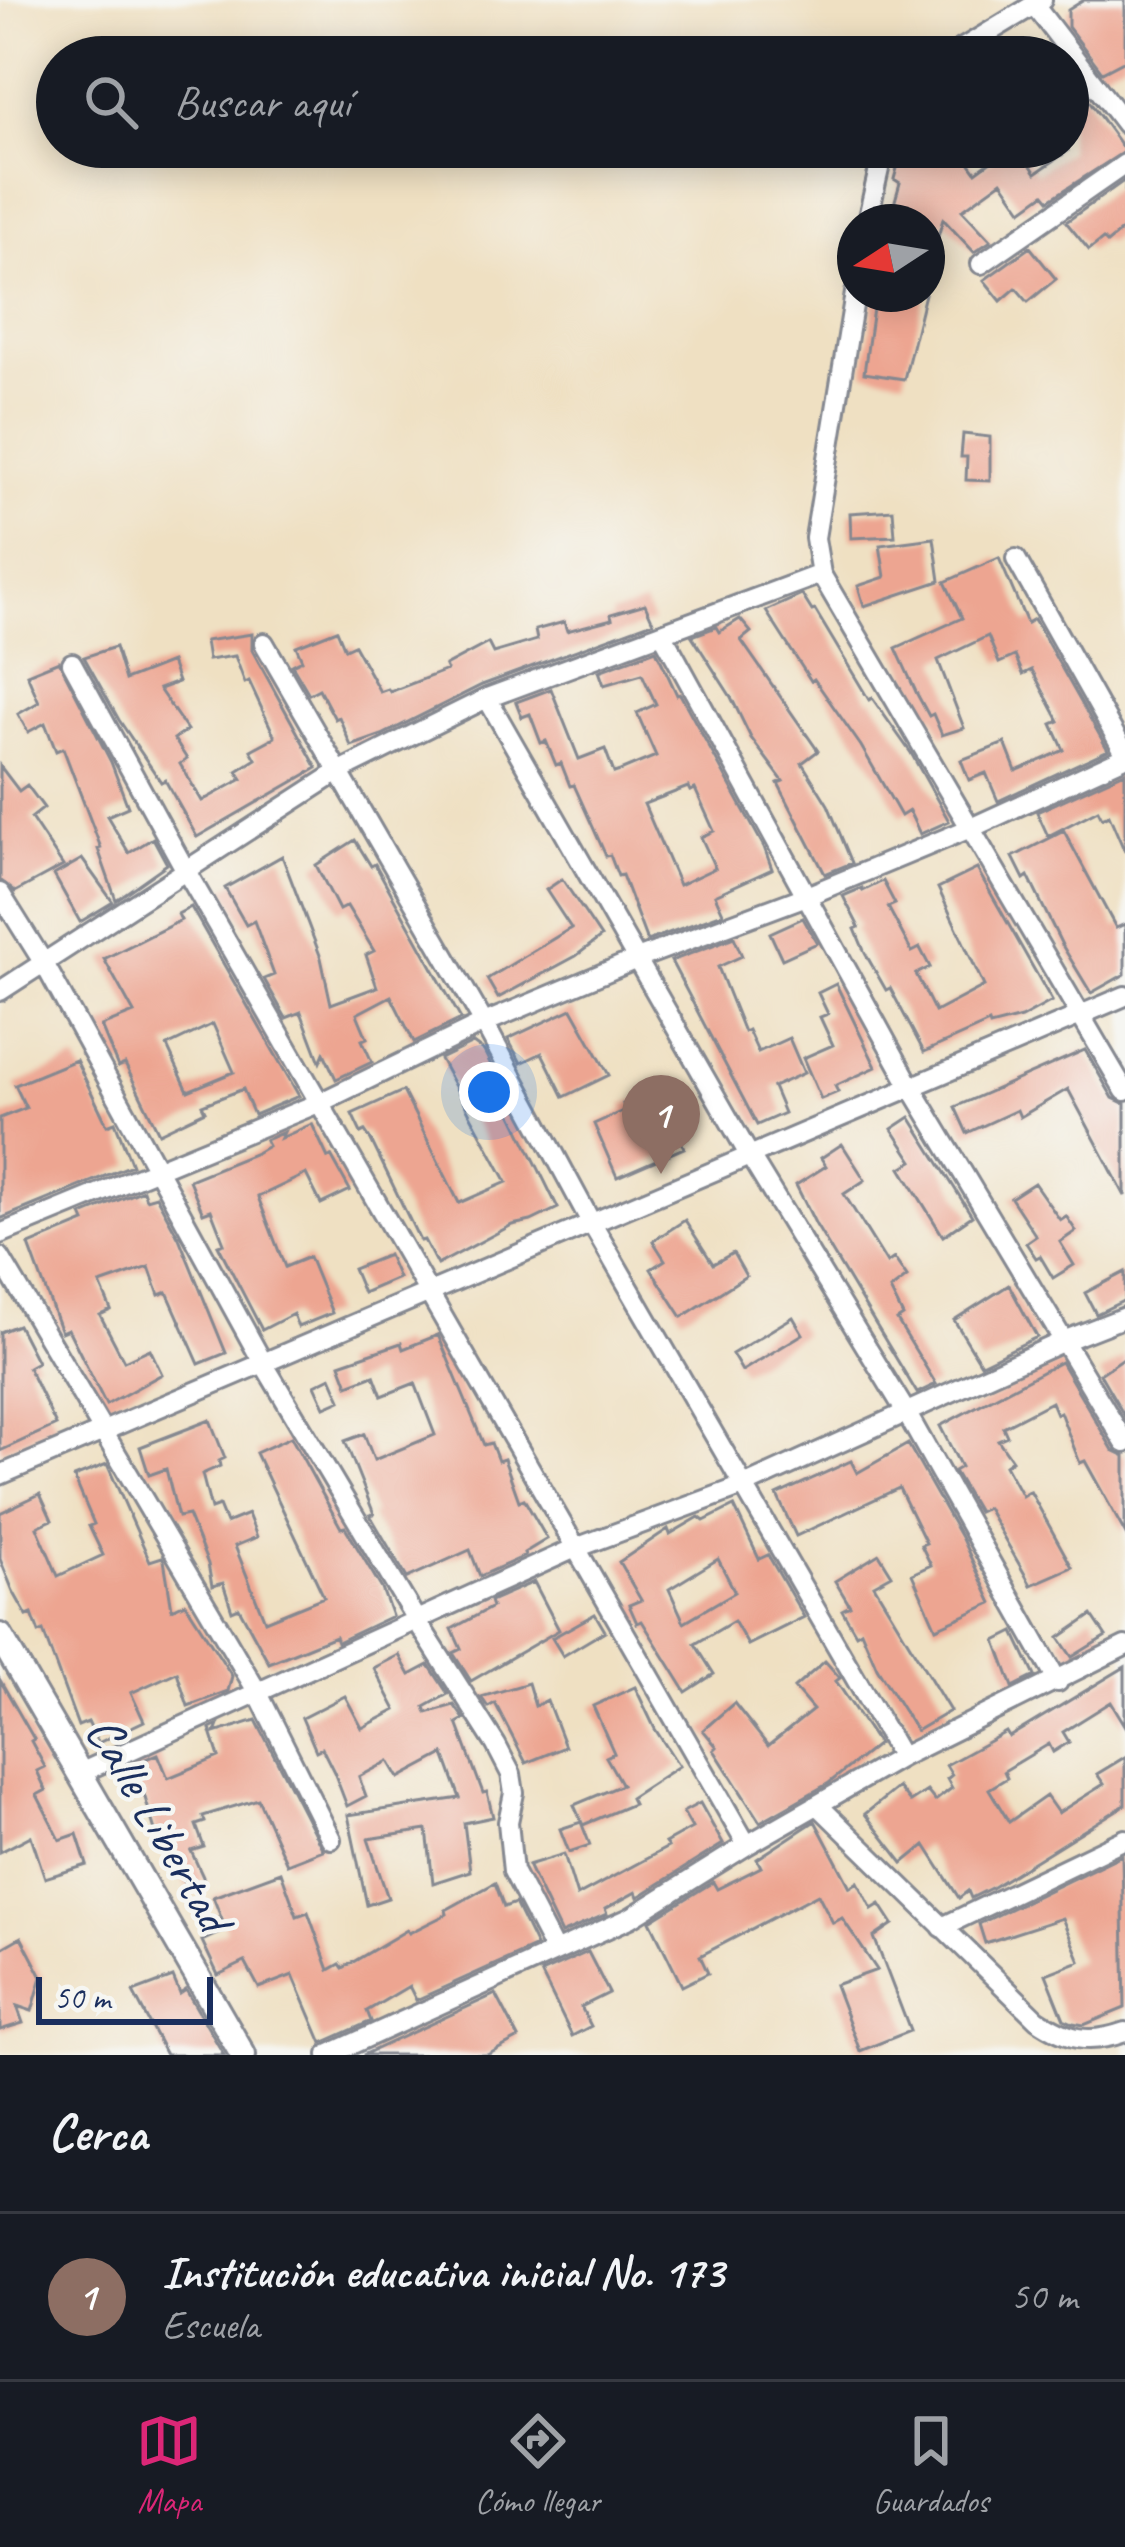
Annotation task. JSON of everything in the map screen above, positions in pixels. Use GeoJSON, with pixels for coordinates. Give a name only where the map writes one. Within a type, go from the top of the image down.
{"type":"FeatureCollection","features":[{"type":"Feature","properties":{"kind":"street"},"geometry":{"type":"LineString","coordinates":[[983,36],[1038,3],[1062,36]]}},
{"type":"Feature","properties":{"kind":"street"},"geometry":{"type":"LineString","coordinates":[[1089,74],[1125,124]]}},
{"type":"Feature","properties":{"kind":"street"},"geometry":{"type":"LineString","coordinates":[[981,264],[1125,164]]}},
{"type":"Feature","properties":{"kind":"street"},"geometry":{"type":"LineString","coordinates":[[872,204],[880,168]]}},
{"type":"Feature","properties":{"kind":"street"},"geometry":{"type":"LineString","coordinates":[[852,312],[815,538],[821,574],[974,827],[1125,1091]]}},
{"type":"Feature","properties":{"kind":"street"},"geometry":{"type":"LineString","coordinates":[[0,1234],[321,1102],[484,1023],[637,959],[974,827],[1125,755],[1016,559]]}},
{"type":"Feature","properties":{"kind":"street"},"geometry":{"type":"LineString","coordinates":[[0,991],[338,772],[487,698],[821,574]]}},
{"type":"Feature","properties":{"kind":"street"},"geometry":{"type":"LineString","coordinates":[[662,633],[910,1085],[1125,1443]]}},
{"type":"Feature","properties":{"kind":"street"},"geometry":{"type":"LineString","coordinates":[[264,643],[484,1023],[592,1224],[902,1757]]}},
{"type":"Feature","properties":{"kind":"street"},"geometry":{"type":"LineString","coordinates":[[72,663],[573,1549],[747,1845]]}},
{"type":"Feature","properties":{"kind":"street"},"geometry":{"type":"LineString","coordinates":[[487,698],[748,1153],[907,1412],[1058,1682]]}},
{"type":"Feature","properties":{"kind":"street"},"geometry":{"type":"LineString","coordinates":[[0,893],[45,965],[262,1361],[511,1774],[514,1793],[508,1847],[514,1870],[555,1952]]}},
{"type":"Feature","properties":{"kind":"street"},"geometry":{"type":"LineString","coordinates":[[0,1474],[1125,996]]}},
{"type":"Feature","properties":{"kind":"street"},"geometry":{"type":"LineString","coordinates":[[0,1257],[258,1693],[331,1838]]}},
{"type":"Feature","properties":{"kind":"street"},"geometry":{"type":"LineString","coordinates":[[79,1774],[573,1549],[746,1485],[1125,1317]]}},
{"type":"Feature","properties":{"kind":"street","name":"Calle Libertad"},"geometry":{"type":"LineString","coordinates":[[0,1636],[243,2055]]}},
{"type":"Feature","properties":{"kind":"street"},"geometry":{"type":"LineString","coordinates":[[328,2055],[630,1918],[902,1757],[1125,1646]]}},
{"type":"Feature","properties":{"kind":"street"},"geometry":{"type":"LineString","coordinates":[[818,1805],[1064,2046],[1125,2032]]}},
{"type":"Feature","properties":{"kind":"street"},"geometry":{"type":"LineString","coordinates":[[942,1927],[1125,1839]]}},
{"type":"Feature","properties":{"kind":"building"},"geometry":{"type":"Polygon","coordinates":[[[1084,0],[1125,0],[1125,60],[1102,72],[1089,55],[1089,36],[1075,36],[1068,27],[1068,10],[1084,0]]]}},
{"type":"Feature","properties":{"kind":"building"},"geometry":{"type":"Polygon","coordinates":[[[1089,101],[1125,151],[1049,200],[1044,194],[1022,210],[1002,181],[962,210],[991,241],[974,252],[945,221],[945,204],[894,204],[900,183],[894,179],[897,168],[973,168],[976,172],[981,168],[1033,168],[1036,173],[1043,168],[1089,168],[1089,101]]]}},
{"type":"Feature","properties":{"kind":"building"},"geometry":{"type":"Polygon","coordinates":[[[1125,180],[1125,228],[1089,250],[1066,222],[1125,180]]]}},
{"type":"Feature","properties":{"kind":"building"},"geometry":{"type":"Polygon","coordinates":[[[1030,247],[1056,279],[1028,302],[1016,288],[1001,301],[984,280],[1030,247]]]}},
{"type":"Feature","properties":{"kind":"building"},"geometry":{"type":"Polygon","coordinates":[[[872,312],[921,312],[904,379],[864,373],[872,312]]]}},
{"type":"Feature","properties":{"kind":"building"},"geometry":{"type":"Polygon","coordinates":[[[963,434],[990,437],[990,481],[966,480],[963,434]]]}},
{"type":"Feature","properties":{"kind":"building"},"geometry":{"type":"Polygon","coordinates":[[[893,510],[895,536],[851,538],[850,513],[893,510]]]}},
{"type":"Feature","properties":{"kind":"building"},"geometry":{"type":"Polygon","coordinates":[[[934,538],[940,581],[864,606],[858,586],[885,577],[880,545],[934,538]]]}},
{"type":"Feature","properties":{"kind":"building"},"geometry":{"type":"Polygon","coordinates":[[[999,558],[1027,623],[1034,619],[1108,750],[998,801],[986,773],[969,780],[961,760],[1005,743],[1016,771],[1064,750],[1052,724],[1059,721],[1032,670],[1023,674],[1015,656],[999,663],[988,636],[938,660],[964,728],[942,735],[896,648],[962,618],[945,582],[999,558]]]}},
{"type":"Feature","properties":{"kind":"building"},"geometry":{"type":"Polygon","coordinates":[[[802,595],[869,700],[911,753],[949,821],[920,834],[909,811],[901,816],[861,746],[766,611],[802,595]]]}},
{"type":"Feature","properties":{"kind":"building"},"geometry":{"type":"Polygon","coordinates":[[[645,604],[653,622],[482,685],[351,746],[339,717],[335,719],[319,689],[309,694],[292,665],[302,660],[296,646],[337,630],[345,649],[354,645],[380,692],[390,692],[447,670],[445,666],[488,643],[493,653],[537,640],[535,630],[564,622],[567,631],[645,604]]]}},
{"type":"Feature","properties":{"kind":"building"},"geometry":{"type":"Polygon","coordinates":[[[740,619],[751,632],[741,640],[818,751],[802,763],[828,805],[852,863],[825,874],[778,783],[783,781],[751,738],[692,636],[716,627],[719,632],[740,619]]]}},
{"type":"Feature","properties":{"kind":"building"},"geometry":{"type":"Polygon","coordinates":[[[252,634],[252,650],[317,768],[197,837],[165,780],[161,782],[119,720],[84,657],[115,647],[125,680],[171,662],[178,682],[159,689],[187,730],[174,739],[187,759],[180,764],[202,801],[242,779],[237,771],[256,759],[251,750],[275,737],[235,656],[208,660],[205,641],[252,634]]]}},
{"type":"Feature","properties":{"kind":"building"},"geometry":{"type":"Polygon","coordinates":[[[656,650],[772,869],[715,895],[723,913],[647,941],[622,875],[618,876],[610,855],[606,856],[574,785],[570,786],[561,763],[556,765],[546,741],[541,743],[530,714],[522,717],[516,702],[551,689],[579,759],[605,749],[614,773],[656,756],[637,713],[656,704],[642,674],[604,685],[599,671],[656,650]],[[688,787],[644,804],[679,885],[715,868],[701,837],[714,831],[695,789],[688,787]]]}},
{"type":"Feature","properties":{"kind":"building"},"geometry":{"type":"Polygon","coordinates":[[[59,661],[111,762],[128,807],[107,816],[129,853],[153,838],[167,864],[116,900],[63,748],[56,751],[45,723],[28,732],[18,714],[39,702],[27,674],[59,661]]]}},
{"type":"Feature","properties":{"kind":"building"},"geometry":{"type":"Polygon","coordinates":[[[0,766],[19,791],[27,785],[44,808],[31,818],[63,866],[15,892],[0,880],[0,766]]]}},
{"type":"Feature","properties":{"kind":"building"},"geometry":{"type":"Polygon","coordinates":[[[1125,772],[1125,852],[1109,815],[1102,818],[1098,810],[1048,836],[1037,812],[1125,772]]]}},
{"type":"Feature","properties":{"kind":"building"},"geometry":{"type":"Polygon","coordinates":[[[1064,831],[1116,928],[1125,924],[1125,974],[1091,993],[1013,857],[1064,831]]]}},
{"type":"Feature","properties":{"kind":"building"},"geometry":{"type":"Polygon","coordinates":[[[355,840],[371,866],[375,864],[461,1019],[414,1042],[391,996],[357,1014],[372,1062],[336,1079],[324,1053],[320,1062],[301,1012],[286,1018],[264,979],[274,975],[254,921],[246,925],[225,888],[282,856],[321,958],[331,1004],[377,987],[366,955],[374,951],[347,906],[339,910],[316,865],[355,840]]]}},
{"type":"Feature","properties":{"kind":"building"},"geometry":{"type":"Polygon","coordinates":[[[82,859],[113,902],[80,922],[54,875],[82,859]]]}},
{"type":"Feature","properties":{"kind":"building"},"geometry":{"type":"Polygon","coordinates":[[[977,869],[1052,1001],[1021,1018],[989,1023],[924,1052],[865,953],[855,929],[859,927],[843,896],[883,881],[895,904],[888,907],[912,952],[920,948],[930,967],[916,974],[935,1012],[984,986],[938,888],[977,869]]]}},
{"type":"Feature","properties":{"kind":"building"},"geometry":{"type":"Polygon","coordinates":[[[562,879],[601,937],[576,956],[498,998],[487,979],[571,928],[546,890],[562,879]]]}},
{"type":"Feature","properties":{"kind":"building"},"geometry":{"type":"Polygon","coordinates":[[[191,907],[299,1096],[254,1115],[243,1089],[202,1105],[205,1111],[159,1133],[125,1064],[118,1067],[101,1026],[134,1013],[104,959],[181,920],[178,914],[191,907]],[[213,1024],[167,1046],[188,1091],[234,1072],[213,1024]]]}},
{"type":"Feature","properties":{"kind":"building"},"geometry":{"type":"Polygon","coordinates":[[[803,918],[817,943],[782,959],[770,933],[803,918]]]}},
{"type":"Feature","properties":{"kind":"building"},"geometry":{"type":"Polygon","coordinates":[[[734,937],[742,956],[718,967],[744,1032],[748,1030],[758,1052],[789,1038],[804,1073],[773,1087],[784,1113],[757,1125],[671,961],[734,937]]]}},
{"type":"Feature","properties":{"kind":"building"},"geometry":{"type":"Polygon","coordinates":[[[836,984],[876,1067],[835,1086],[838,1092],[821,1099],[803,1058],[833,1045],[820,1017],[828,1014],[818,993],[836,984]]]}},
{"type":"Feature","properties":{"kind":"building"},"geometry":{"type":"Polygon","coordinates":[[[572,1009],[609,1075],[564,1097],[542,1053],[521,1063],[508,1039],[572,1009]]]}},
{"type":"Feature","properties":{"kind":"building"},"geometry":{"type":"Polygon","coordinates":[[[473,1043],[484,1051],[558,1208],[512,1225],[437,1265],[424,1240],[420,1241],[371,1140],[365,1131],[361,1133],[352,1114],[403,1091],[459,1203],[507,1182],[440,1059],[473,1043]]]}},
{"type":"Feature","properties":{"kind":"building"},"geometry":{"type":"Polygon","coordinates":[[[1085,1050],[1113,1098],[1125,1104],[1125,1196],[1068,1089],[1020,1117],[1017,1110],[967,1133],[955,1107],[1085,1050]]]}},
{"type":"Feature","properties":{"kind":"building"},"geometry":{"type":"Polygon","coordinates":[[[76,1060],[107,1125],[115,1122],[132,1165],[0,1219],[0,1118],[26,1108],[15,1085],[76,1060]]]}},
{"type":"Feature","properties":{"kind":"building"},"geometry":{"type":"Polygon","coordinates":[[[646,1098],[655,1135],[674,1126],[684,1148],[617,1177],[594,1124],[625,1110],[623,1104],[646,1098]]]}},
{"type":"Feature","properties":{"kind":"building"},"geometry":{"type":"Polygon","coordinates":[[[910,1117],[972,1216],[943,1236],[901,1168],[913,1161],[892,1129],[910,1117]]]}},
{"type":"Feature","properties":{"kind":"building"},"geometry":{"type":"Polygon","coordinates":[[[312,1124],[350,1190],[321,1204],[306,1174],[258,1197],[285,1267],[309,1257],[332,1313],[298,1327],[293,1314],[262,1330],[218,1245],[224,1243],[211,1210],[203,1213],[189,1180],[256,1153],[268,1146],[265,1140],[312,1124]]]}},
{"type":"Feature","properties":{"kind":"building"},"geometry":{"type":"Polygon","coordinates":[[[842,1144],[865,1180],[844,1194],[887,1263],[894,1258],[907,1277],[890,1290],[903,1316],[897,1320],[936,1384],[917,1393],[796,1185],[826,1166],[821,1158],[842,1144]]]}},
{"type":"Feature","properties":{"kind":"building"},"geometry":{"type":"Polygon","coordinates":[[[1034,1183],[1060,1220],[1066,1216],[1076,1231],[1060,1242],[1074,1265],[1053,1278],[1026,1243],[1036,1236],[1011,1198],[1034,1183]]]}},
{"type":"Feature","properties":{"kind":"building"},"geometry":{"type":"Polygon","coordinates":[[[143,1190],[146,1199],[156,1196],[179,1238],[226,1353],[199,1364],[167,1292],[159,1295],[149,1267],[100,1284],[111,1310],[100,1315],[124,1361],[150,1349],[162,1374],[106,1405],[68,1329],[61,1332],[29,1245],[85,1222],[82,1215],[143,1190]]]}},
{"type":"Feature","properties":{"kind":"building"},"geometry":{"type":"Polygon","coordinates":[[[685,1220],[713,1264],[733,1253],[746,1276],[682,1317],[651,1269],[665,1260],[653,1241],[685,1220]]]}},
{"type":"Feature","properties":{"kind":"building"},"geometry":{"type":"Polygon","coordinates":[[[388,1255],[398,1278],[363,1293],[353,1269],[388,1255]]]}},
{"type":"Feature","properties":{"kind":"building"},"geometry":{"type":"Polygon","coordinates":[[[1125,1272],[1125,1300],[1096,1314],[1085,1293],[1125,1272]]]}},
{"type":"Feature","properties":{"kind":"building"},"geometry":{"type":"Polygon","coordinates":[[[1009,1285],[1037,1337],[981,1364],[954,1320],[1009,1285]]]}},
{"type":"Feature","properties":{"kind":"building"},"geometry":{"type":"Polygon","coordinates":[[[793,1317],[803,1334],[742,1371],[732,1354],[793,1317]]]}},
{"type":"Feature","properties":{"kind":"building"},"geometry":{"type":"Polygon","coordinates":[[[18,1325],[37,1362],[28,1367],[56,1425],[0,1451],[0,1332],[18,1325]]]}},
{"type":"Feature","properties":{"kind":"building"},"geometry":{"type":"Polygon","coordinates":[[[438,1335],[484,1445],[491,1443],[498,1461],[504,1459],[519,1501],[524,1499],[547,1539],[525,1556],[480,1576],[470,1550],[407,1578],[370,1515],[374,1514],[345,1441],[364,1434],[374,1460],[435,1435],[415,1383],[382,1396],[374,1375],[348,1385],[340,1364],[438,1335]]]}},
{"type":"Feature","properties":{"kind":"building"},"geometry":{"type":"Polygon","coordinates":[[[1125,1357],[1125,1417],[1100,1374],[1125,1357]]]}},
{"type":"Feature","properties":{"kind":"building"},"geometry":{"type":"Polygon","coordinates":[[[1061,1362],[1113,1450],[1125,1456],[1125,1533],[1085,1461],[1080,1463],[1060,1412],[1056,1414],[1051,1402],[1003,1427],[1007,1436],[998,1440],[1012,1460],[1005,1465],[1022,1496],[1030,1491],[1072,1567],[1031,1585],[987,1508],[978,1512],[954,1471],[961,1467],[940,1426],[1061,1362]]]}},
{"type":"Feature","properties":{"kind":"building"},"geometry":{"type":"Polygon","coordinates":[[[331,1377],[341,1400],[325,1407],[315,1385],[331,1377]]]}},
{"type":"Feature","properties":{"kind":"building"},"geometry":{"type":"Polygon","coordinates":[[[210,1420],[225,1458],[220,1466],[202,1474],[211,1509],[219,1506],[226,1523],[248,1514],[257,1537],[235,1546],[265,1621],[324,1597],[256,1453],[291,1437],[341,1528],[345,1527],[382,1589],[392,1616],[337,1642],[335,1636],[269,1663],[239,1608],[232,1611],[223,1583],[212,1586],[188,1515],[178,1517],[166,1469],[149,1475],[140,1447],[210,1420]]]}},
{"type":"Feature","properties":{"kind":"building"},"geometry":{"type":"Polygon","coordinates":[[[908,1444],[992,1603],[936,1628],[912,1574],[931,1565],[921,1545],[926,1543],[899,1488],[796,1536],[777,1495],[851,1461],[857,1473],[908,1444]]]}},
{"type":"Feature","properties":{"kind":"building"},"geometry":{"type":"Polygon","coordinates":[[[107,1464],[150,1561],[164,1560],[172,1609],[185,1603],[232,1676],[228,1691],[188,1706],[177,1672],[131,1693],[144,1721],[98,1743],[88,1722],[78,1726],[43,1631],[39,1633],[32,1614],[27,1616],[13,1591],[0,1559],[0,1513],[40,1494],[52,1520],[37,1527],[58,1576],[103,1555],[74,1477],[107,1464]]]}},
{"type":"Feature","properties":{"kind":"building"},"geometry":{"type":"Polygon","coordinates":[[[734,1506],[759,1559],[768,1555],[804,1617],[748,1645],[734,1621],[695,1644],[714,1674],[686,1692],[642,1621],[637,1623],[629,1605],[641,1600],[619,1562],[668,1529],[670,1534],[699,1517],[704,1521],[734,1506]],[[718,1559],[669,1589],[684,1622],[735,1592],[718,1559]]]}},
{"type":"Feature","properties":{"kind":"building"},"geometry":{"type":"Polygon","coordinates":[[[879,1554],[892,1575],[874,1585],[950,1711],[916,1731],[877,1668],[861,1631],[856,1634],[842,1610],[850,1606],[835,1581],[879,1554]]]}},
{"type":"Feature","properties":{"kind":"building"},"geometry":{"type":"Polygon","coordinates":[[[534,1582],[559,1630],[471,1681],[453,1653],[461,1649],[452,1629],[492,1607],[490,1601],[534,1582]]]}},
{"type":"Feature","properties":{"kind":"building"},"geometry":{"type":"Polygon","coordinates":[[[595,1614],[605,1631],[563,1656],[552,1638],[595,1614]]]}},
{"type":"Feature","properties":{"kind":"building"},"geometry":{"type":"Polygon","coordinates":[[[1092,1615],[1106,1636],[1072,1657],[1059,1638],[1092,1615]]]}},
{"type":"Feature","properties":{"kind":"building"},"geometry":{"type":"Polygon","coordinates":[[[1014,1632],[1035,1676],[1013,1687],[996,1641],[1014,1632]]]}},
{"type":"Feature","properties":{"kind":"building"},"geometry":{"type":"Polygon","coordinates":[[[399,1655],[410,1675],[429,1665],[448,1694],[425,1707],[427,1713],[454,1705],[464,1719],[457,1723],[493,1817],[464,1823],[470,1871],[433,1883],[427,1830],[368,1839],[388,1898],[367,1905],[348,1815],[460,1798],[444,1754],[399,1778],[389,1761],[359,1777],[366,1796],[347,1806],[322,1748],[316,1751],[302,1718],[345,1696],[362,1728],[396,1710],[374,1668],[399,1655]]]}},
{"type":"Feature","properties":{"kind":"building"},"geometry":{"type":"Polygon","coordinates":[[[825,1661],[878,1744],[829,1783],[760,1822],[703,1730],[734,1703],[768,1746],[813,1710],[794,1688],[825,1661]]]}},
{"type":"Feature","properties":{"kind":"building"},"geometry":{"type":"Polygon","coordinates":[[[1125,1667],[1125,1725],[1111,1702],[1063,1732],[1069,1742],[1053,1752],[1049,1744],[1004,1771],[1007,1778],[989,1789],[1009,1822],[1046,1796],[1058,1813],[1104,1784],[1097,1774],[1125,1757],[1125,1805],[993,1887],[971,1898],[968,1891],[959,1898],[925,1845],[903,1863],[865,1814],[898,1787],[910,1802],[927,1791],[935,1801],[952,1788],[946,1765],[1006,1732],[1009,1737],[1125,1667]]]}},
{"type":"Feature","properties":{"kind":"building"},"geometry":{"type":"Polygon","coordinates":[[[0,1680],[45,1767],[37,1771],[46,1790],[37,1795],[60,1840],[77,1834],[87,1865],[45,1878],[31,1836],[0,1852],[0,1680]]]}},
{"type":"Feature","properties":{"kind":"building"},"geometry":{"type":"Polygon","coordinates":[[[528,1683],[535,1706],[547,1700],[565,1747],[526,1763],[495,1703],[488,1707],[481,1697],[528,1683]]]}},
{"type":"Feature","properties":{"kind":"building"},"geometry":{"type":"Polygon","coordinates":[[[635,1687],[679,1766],[630,1798],[633,1804],[583,1825],[574,1805],[622,1785],[606,1757],[614,1753],[593,1706],[635,1687]]]}},
{"type":"Feature","properties":{"kind":"building"},"geometry":{"type":"Polygon","coordinates":[[[256,1720],[323,1850],[287,1864],[258,1799],[203,1816],[205,1822],[196,1825],[204,1847],[191,1851],[204,1879],[187,1888],[157,1837],[143,1791],[134,1795],[123,1768],[158,1754],[168,1778],[219,1757],[210,1729],[218,1725],[215,1733],[256,1720]]]}},
{"type":"Feature","properties":{"kind":"building"},"geometry":{"type":"Polygon","coordinates":[[[700,1803],[723,1844],[638,1897],[636,1892],[605,1909],[607,1914],[561,1934],[528,1865],[564,1854],[577,1896],[668,1847],[665,1843],[692,1828],[683,1812],[700,1803]]]}},
{"type":"Feature","properties":{"kind":"building"},"geometry":{"type":"Polygon","coordinates":[[[815,1821],[850,1887],[858,1882],[872,1909],[880,1904],[893,1924],[874,1937],[910,2031],[860,2051],[835,1985],[877,1970],[842,1918],[833,1923],[818,1894],[700,1956],[708,1973],[682,1986],[650,1921],[713,1882],[717,1889],[761,1867],[757,1859],[815,1821]]]}},
{"type":"Feature","properties":{"kind":"building"},"geometry":{"type":"Polygon","coordinates":[[[581,1822],[590,1845],[569,1852],[560,1829],[581,1822]]]}},
{"type":"Feature","properties":{"kind":"building"},"geometry":{"type":"Polygon","coordinates":[[[1122,1855],[1125,2008],[1084,2025],[1073,2023],[1064,2019],[1046,1974],[1080,1961],[1062,1918],[985,1943],[979,1924],[1122,1855]]]}},
{"type":"Feature","properties":{"kind":"building"},"geometry":{"type":"Polygon","coordinates":[[[281,1872],[297,1916],[308,1912],[329,1970],[340,1964],[343,1968],[407,1930],[447,1914],[446,1910],[495,1883],[504,1907],[515,1903],[536,1946],[416,2000],[409,1986],[367,2011],[371,2021],[322,2043],[293,1975],[259,1988],[245,1962],[218,1975],[202,1941],[226,1930],[213,1897],[281,1872]]]}},
{"type":"Feature","properties":{"kind":"building"},"geometry":{"type":"Polygon","coordinates":[[[21,1937],[42,1977],[32,2011],[17,2006],[23,2023],[0,2030],[0,1949],[21,1937]]]}},
{"type":"Feature","properties":{"kind":"building"},"geometry":{"type":"Polygon","coordinates":[[[588,1952],[609,1993],[581,2007],[591,2026],[572,2036],[541,1973],[588,1952]]]}},
{"type":"Feature","properties":{"kind":"building"},"geometry":{"type":"Polygon","coordinates":[[[173,1977],[180,1994],[186,1990],[224,2055],[166,2055],[133,1992],[173,1977]]]}},
{"type":"Feature","properties":{"kind":"building"},"geometry":{"type":"Polygon","coordinates":[[[496,1994],[519,2038],[487,2055],[363,2055],[496,1994]]]}},
{"type":"Feature","properties":{"kind":"place","name":"Institución educativa inicial No. 173"},"geometry":{"type":"Point","coordinates":[661,1174]}}]}
